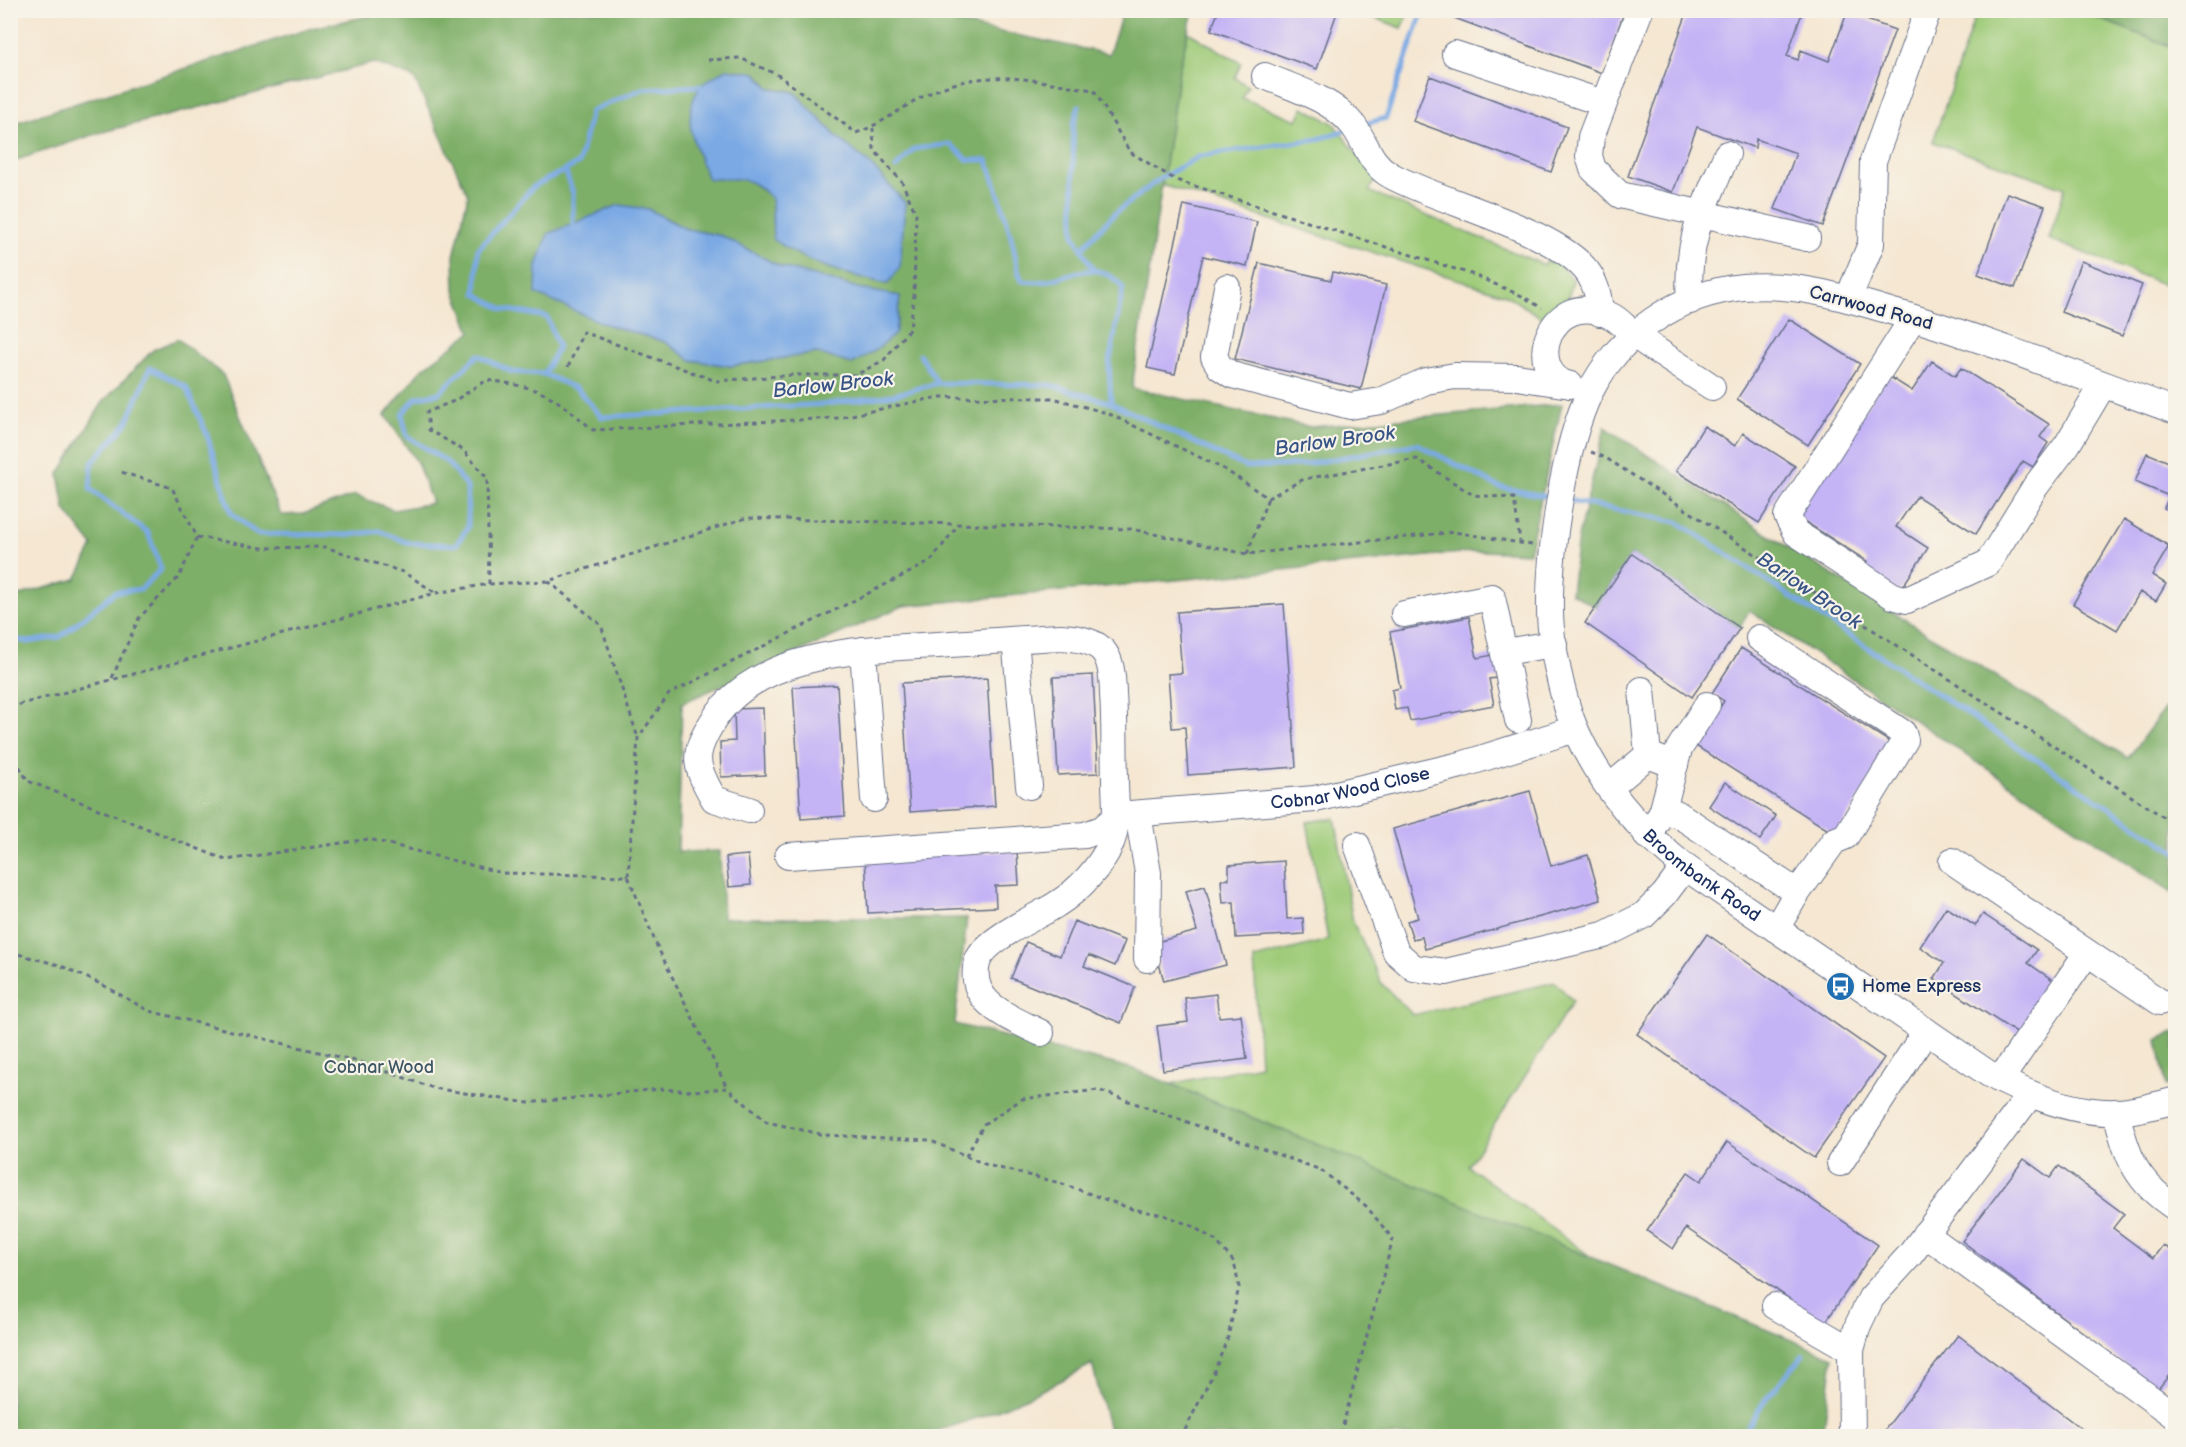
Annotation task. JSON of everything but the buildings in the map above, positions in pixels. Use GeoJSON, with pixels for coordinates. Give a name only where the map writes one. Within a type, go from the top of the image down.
{"type":"FeatureCollection","features":[{"type":"Feature","properties":{"kind":"street"},"geometry":{"type":"LineString","coordinates":[[1640,10],[1591,137],[1589,156],[1593,169],[1620,195],[1807,238]]}},
{"type":"Feature","properties":{"kind":"street"},"geometry":{"type":"LineString","coordinates":[[1848,299],[1871,244],[1873,161],[1928,10]]}},
{"type":"Feature","properties":{"kind":"street"},"geometry":{"type":"LineString","coordinates":[[1455,54],[1603,103]]}},
{"type":"Feature","properties":{"kind":"street"},"geometry":{"type":"LineString","coordinates":[[1265,76],[1332,104],[1353,125],[1367,153],[1388,174],[1509,224],[1561,249],[1588,273],[1599,294],[1599,313]]}},
{"type":"Feature","properties":{"kind":"street"},"geometry":{"type":"LineString","coordinates":[[1690,301],[1688,277],[1691,246],[1701,215],[1727,154]]}},
{"type":"Feature","properties":{"kind":"street"},"geometry":{"type":"LineString","coordinates":[[1227,287],[1214,357],[1220,366],[1232,375],[1350,406],[1381,401],[1426,381],[1455,376],[1517,377],[1591,390]]}},
{"type":"Feature","properties":{"kind":"street","name":"Carrwood Road"},"geometry":{"type":"LineString","coordinates":[[1591,390],[1626,341],[1663,313],[1702,295],[1743,287],[1793,287],[1848,299],[1913,318],[2175,411]]}},
{"type":"Feature","properties":{"kind":"street"},"geometry":{"type":"LineString","coordinates":[[1563,384],[1548,366],[1545,340],[1558,319],[1581,309],[1611,316],[1634,335],[1712,387]]}},
{"type":"Feature","properties":{"kind":"street"},"geometry":{"type":"LineString","coordinates":[[1913,318],[1786,516],[1797,533],[1893,596],[1907,600],[1988,563],[2103,385]]}},
{"type":"Feature","properties":{"kind":"street","name":"Broombank Road"},"geometry":{"type":"LineString","coordinates":[[1591,390],[1577,425],[1568,464],[1554,543],[1550,612],[1554,644],[1575,729],[1625,813],[1647,836],[1684,867],[2000,1080],[2031,1094],[2079,1108],[2116,1112],[2175,1100]]}},
{"type":"Feature","properties":{"kind":"street"},"geometry":{"type":"LineString","coordinates":[[1404,614],[1492,597],[1518,720]]}},
{"type":"Feature","properties":{"kind":"street"},"geometry":{"type":"LineString","coordinates":[[749,810],[714,799],[699,774],[698,745],[717,715],[740,690],[794,664],[842,651],[1061,637],[1083,638],[1103,649],[1112,663],[1128,814],[1148,873],[1147,960]]}},
{"type":"Feature","properties":{"kind":"street"},"geometry":{"type":"LineString","coordinates":[[1759,638],[1903,733],[1905,740],[1846,836],[1834,842],[1795,896],[1776,929]]}},
{"type":"Feature","properties":{"kind":"street"},"geometry":{"type":"LineString","coordinates":[[1015,640],[1029,786]]}},
{"type":"Feature","properties":{"kind":"street"},"geometry":{"type":"LineString","coordinates":[[1504,652],[1554,644]]}},
{"type":"Feature","properties":{"kind":"street"},"geometry":{"type":"LineString","coordinates":[[863,650],[874,799]]}},
{"type":"Feature","properties":{"kind":"street"},"geometry":{"type":"LineString","coordinates":[[1642,690],[1648,755]]}},
{"type":"Feature","properties":{"kind":"street"},"geometry":{"type":"LineString","coordinates":[[1647,836],[1662,813],[1679,749],[1707,705]]}},
{"type":"Feature","properties":{"kind":"street","name":"Cobnar Wood Close"},"geometry":{"type":"LineString","coordinates":[[1128,814],[1315,799],[1461,765],[1575,729]]}},
{"type":"Feature","properties":{"kind":"street"},"geometry":{"type":"LineString","coordinates":[[1648,755],[1675,765]]}},
{"type":"Feature","properties":{"kind":"street"},"geometry":{"type":"LineString","coordinates":[[1610,788],[1648,755]]}},
{"type":"Feature","properties":{"kind":"street"},"geometry":{"type":"LineString","coordinates":[[1662,813],[1676,813],[1790,887],[1795,896]]}},
{"type":"Feature","properties":{"kind":"street"},"geometry":{"type":"LineString","coordinates":[[788,856],[1085,835],[1102,829],[1128,814]]}},
{"type":"Feature","properties":{"kind":"street"},"geometry":{"type":"LineString","coordinates":[[1041,1033],[987,1004],[976,982],[978,961],[1004,934],[1058,904],[1093,872],[1128,814]]}},
{"type":"Feature","properties":{"kind":"street"},"geometry":{"type":"LineString","coordinates":[[1357,845],[1396,952],[1414,968],[1446,972],[1604,935],[1644,915],[1664,895],[1684,867]]}},
{"type":"Feature","properties":{"kind":"street"},"geometry":{"type":"LineString","coordinates":[[1952,861],[2160,1002]]}},
{"type":"Feature","properties":{"kind":"street"},"geometry":{"type":"LineString","coordinates":[[2000,1080],[2087,952]]}},
{"type":"Feature","properties":{"kind":"street"},"geometry":{"type":"LineString","coordinates":[[1840,1163],[1926,1031]]}},
{"type":"Feature","properties":{"kind":"street"},"geometry":{"type":"LineString","coordinates":[[1852,1437],[1851,1350],[1858,1325],[1871,1298],[1925,1234],[2031,1094]]}},
{"type":"Feature","properties":{"kind":"street"},"geometry":{"type":"LineString","coordinates":[[2116,1112],[2127,1155],[2142,1181],[2175,1208]]}},
{"type":"Feature","properties":{"kind":"street"},"geometry":{"type":"LineString","coordinates":[[1925,1234],[2175,1417]]}},
{"type":"Feature","properties":{"kind":"street"},"geometry":{"type":"LineString","coordinates":[[1775,1306],[1851,1350]]}},
{"type":"Feature","properties":{"kind":"path"},"geometry":{"type":"LineString","coordinates":[[708,60],[740,58],[778,75],[856,133],[873,128],[921,97],[967,79],[1012,77],[1094,90],[1130,152],[1176,180],[1474,275],[1522,296],[1558,319]]}},
{"type":"Feature","properties":{"kind":"path"},"geometry":{"type":"LineString","coordinates":[[568,366],[583,332],[716,381],[793,375],[856,375],[884,360],[910,328],[914,295],[916,214],[902,182],[874,150],[873,128]]}},
{"type":"Feature","properties":{"kind":"path"},"geometry":{"type":"LineString","coordinates":[[489,584],[487,478],[463,450],[429,430],[427,412],[454,401],[487,380],[531,386],[562,402],[593,430],[837,418],[939,397],[1053,399],[1107,413],[1224,469],[1268,498]]}},
{"type":"Feature","properties":{"kind":"path"},"geometry":{"type":"LineString","coordinates":[[1606,458],[2175,825]]}},
{"type":"Feature","properties":{"kind":"path"},"geometry":{"type":"LineString","coordinates":[[10,707],[436,593],[489,584],[548,581],[746,518],[1131,529],[1247,554],[1454,532],[1520,541],[1514,498],[1473,495],[1417,459],[1304,479],[1268,498],[1247,554]]}},
{"type":"Feature","properties":{"kind":"path"},"geometry":{"type":"LineString","coordinates":[[112,678],[139,618],[179,577],[196,537],[172,488],[121,472]]}},
{"type":"Feature","properties":{"kind":"path"},"geometry":{"type":"LineString","coordinates":[[196,537],[262,548],[325,547],[403,572],[436,593]]}},
{"type":"Feature","properties":{"kind":"path"},"geometry":{"type":"LineString","coordinates":[[548,581],[601,625],[638,738]]}},
{"type":"Feature","properties":{"kind":"path"},"geometry":{"type":"LineString","coordinates":[[10,751],[28,781],[226,860],[369,839],[502,873],[628,876],[657,946],[727,1088],[767,1122],[824,1135],[929,1140],[987,1165],[1060,1183],[1132,1209],[1164,1215],[1192,1226],[1216,1241],[1234,1262],[1239,1287],[1228,1337],[1214,1372],[1182,1437]]}},
{"type":"Feature","properties":{"kind":"path"},"geometry":{"type":"LineString","coordinates":[[10,952],[59,965],[103,985],[149,1011],[360,1062],[433,1088],[528,1103],[659,1089],[694,1091],[727,1088]]}},
{"type":"Feature","properties":{"kind":"path"},"geometry":{"type":"LineString","coordinates":[[966,1156],[984,1124],[1022,1100],[1098,1090],[1321,1170],[1366,1206],[1393,1239],[1340,1437]]}},
{"type":"Feature","properties":{"kind":"green space"},"geometry":{"type":"Polygon","coordinates":[[[1977,10],[2079,11],[2175,48],[2175,289],[2049,239],[2065,188],[1933,142],[1977,10]]]}},
{"type":"Feature","properties":{"kind":"green space","name":"Cobnar Wood"},"geometry":{"type":"Polygon","coordinates":[[[392,11],[898,11],[1109,54],[1123,11],[1193,11],[1179,70],[1132,388],[1311,427],[1562,404],[1529,553],[1482,551],[903,606],[682,703],[678,852],[720,851],[723,918],[967,918],[955,1024],[1134,1069],[1833,1357],[1823,1436],[1104,1436],[1109,1430],[1092,1364],[1007,1406],[963,1423],[918,1436],[11,1436],[10,592],[17,596],[76,579],[93,546],[65,510],[59,474],[103,402],[153,350],[178,339],[223,375],[281,515],[303,514],[355,495],[394,510],[432,503],[417,462],[385,415],[421,370],[471,332],[455,291],[454,256],[468,195],[414,78],[374,63],[99,133],[11,162],[11,124],[312,28],[392,11]],[[756,73],[748,179],[772,198],[773,239],[814,262],[888,284],[905,203],[871,165],[836,136],[794,92],[770,88],[756,73]],[[648,209],[605,324],[665,342],[691,360],[730,366],[817,353],[852,364],[895,334],[900,296],[865,290],[781,267],[722,236],[686,229],[648,209]]]}},
{"type":"Feature","properties":{"kind":"green space"},"geometry":{"type":"Polygon","coordinates":[[[1355,11],[1410,11],[1402,28],[1355,11]]]}},
{"type":"Feature","properties":{"kind":"green space"},"geometry":{"type":"Polygon","coordinates":[[[2079,11],[2175,11],[2175,48],[2079,11]]]}},
{"type":"Feature","properties":{"kind":"green space"},"geometry":{"type":"Polygon","coordinates":[[[1188,32],[1241,63],[1235,78],[1248,86],[1242,98],[1297,120],[1303,107],[1333,123],[1376,179],[1369,191],[1544,265],[1551,254],[1573,280],[1568,299],[1542,318],[1506,295],[1162,185],[1179,70],[1188,32]]]}},
{"type":"Feature","properties":{"kind":"green space"},"geometry":{"type":"Polygon","coordinates":[[[1605,427],[1770,536],[2128,758],[2175,694],[2175,894],[1749,610],[1740,628],[1632,554],[1596,607],[1571,593],[1578,537],[1605,427]]]}},
{"type":"Feature","properties":{"kind":"green space"},"geometry":{"type":"Polygon","coordinates":[[[1335,818],[1353,922],[1382,984],[1413,1015],[1555,982],[1573,1001],[1468,1166],[1594,1259],[1171,1084],[1260,1065],[1254,959],[1328,940],[1307,822],[1335,818]]]}},
{"type":"Feature","properties":{"kind":"green space"},"geometry":{"type":"Polygon","coordinates":[[[2175,1032],[2175,1082],[2166,1086],[2157,1040],[2175,1032]]]}},
{"type":"Feature","properties":{"kind":"water"},"geometry":{"type":"Polygon","coordinates":[[[727,69],[756,73],[770,88],[794,92],[836,136],[871,165],[905,203],[900,267],[888,284],[828,268],[800,256],[773,239],[772,199],[757,185],[736,179],[708,179],[692,134],[691,111],[693,100],[701,85],[727,69]]]}},
{"type":"Feature","properties":{"kind":"water"},"geometry":{"type":"Polygon","coordinates":[[[619,205],[648,209],[686,229],[722,236],[781,267],[865,290],[900,296],[895,334],[876,350],[852,364],[817,353],[730,366],[691,360],[665,342],[605,324],[536,294],[537,266],[548,234],[619,205]]]}},
{"type":"Feature","properties":{"kind":"waterway"},"geometry":{"type":"LineString","coordinates":[[1361,125],[1386,118],[1423,10]]}},
{"type":"Feature","properties":{"kind":"waterway"},"geometry":{"type":"LineString","coordinates":[[544,374],[558,347],[547,317],[503,309],[476,294],[478,249],[534,186],[579,163],[591,111],[642,89],[700,86]]}},
{"type":"Feature","properties":{"kind":"waterway"},"geometry":{"type":"LineString","coordinates":[[1079,106],[1073,126],[1074,235],[1093,269]]}},
{"type":"Feature","properties":{"kind":"waterway"},"geometry":{"type":"LineString","coordinates":[[1082,248],[1115,213],[1161,178],[1200,156],[1318,139],[1346,130]]}},
{"type":"Feature","properties":{"kind":"waterway"},"geometry":{"type":"LineString","coordinates":[[896,168],[914,149],[950,144],[968,160],[987,160],[998,191],[1022,281],[1043,282],[1077,272],[1096,271],[1105,273],[1123,288],[1109,365],[1111,403]]}},
{"type":"Feature","properties":{"kind":"waterway"},"geometry":{"type":"LineString","coordinates":[[565,170],[573,193],[573,224]]}},
{"type":"Feature","properties":{"kind":"waterway","name":"Barlow Brook"},"geometry":{"type":"LineString","coordinates":[[10,638],[28,642],[60,637],[115,592],[141,589],[161,569],[148,533],[90,489],[92,463],[127,423],[150,368],[186,387],[206,432],[231,513],[257,534],[350,535],[379,531],[409,543],[456,545],[468,527],[467,487],[447,462],[407,436],[402,414],[416,398],[439,393],[478,355],[512,372],[544,374],[577,389],[602,417],[827,404],[893,395],[938,383],[1050,385],[1111,403],[1246,467],[1301,465],[1417,444],[1499,487],[1554,498]]}},
{"type":"Feature","properties":{"kind":"waterway"},"geometry":{"type":"LineString","coordinates":[[920,355],[938,383]]}},
{"type":"Feature","properties":{"kind":"waterway","name":"Barlow Brook"},"geometry":{"type":"LineString","coordinates":[[1566,500],[1678,522],[2176,852]]}},
{"type":"Feature","properties":{"kind":"waterway"},"geometry":{"type":"LineString","coordinates":[[1742,1436],[1765,1400],[1803,1355]]}},
{"type":"Feature","properties":{"kind":"place","name":"Home Express"},"geometry":{"type":"Point","coordinates":[1841,986]}}]}
